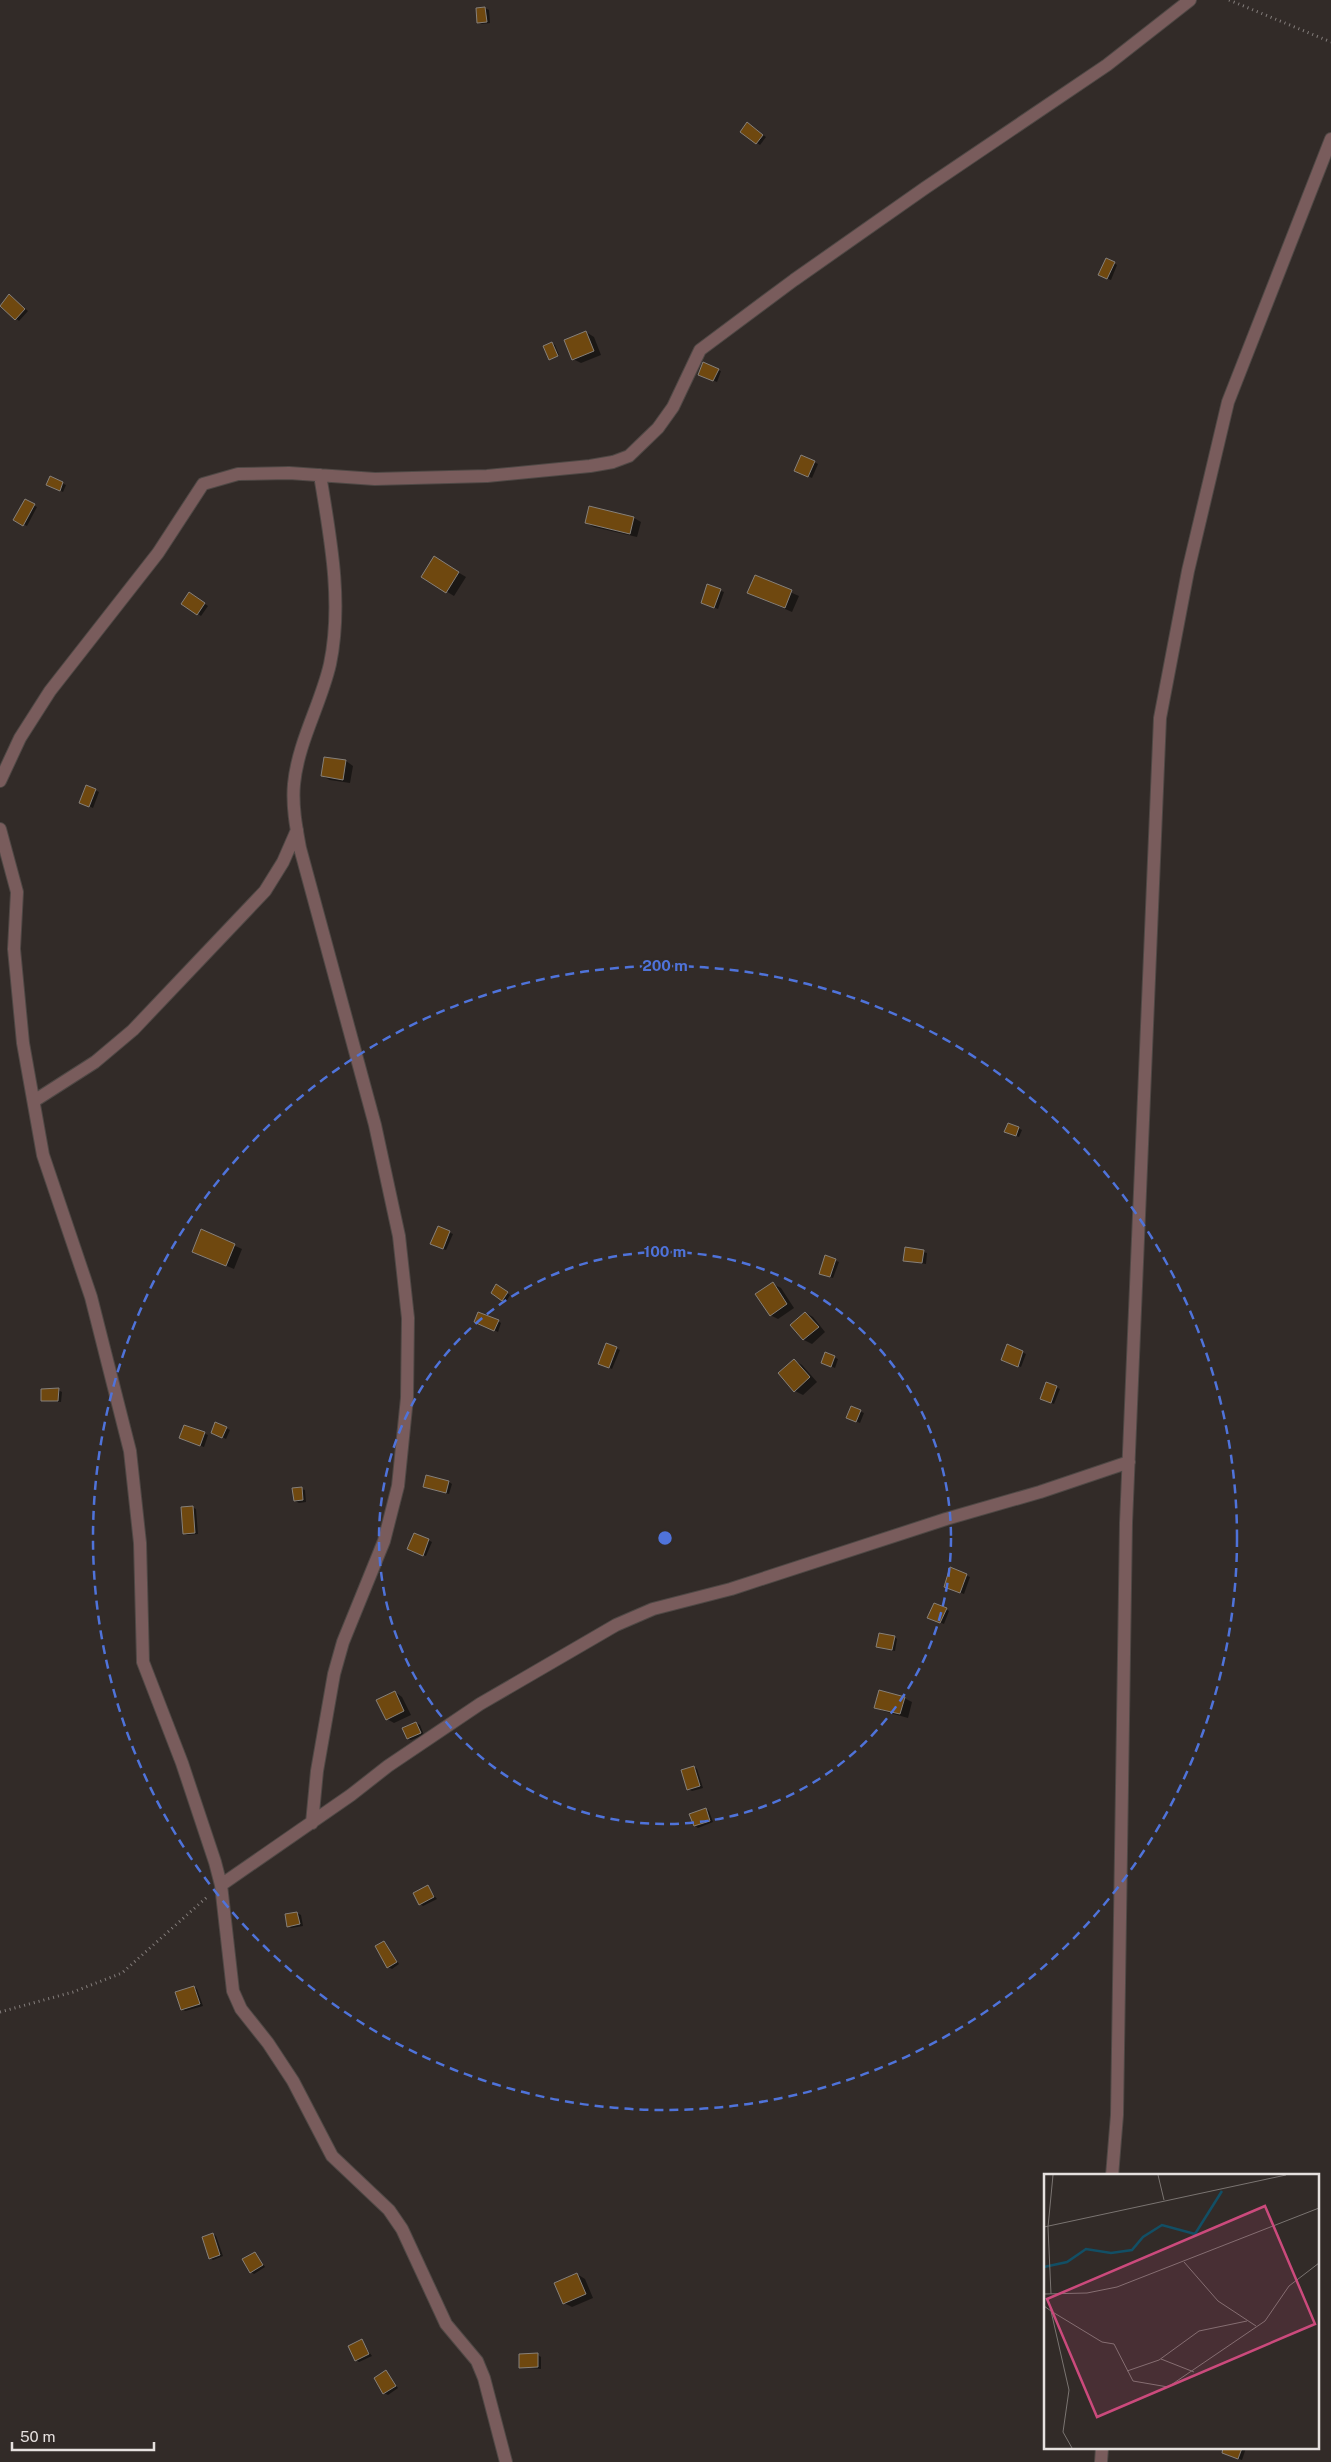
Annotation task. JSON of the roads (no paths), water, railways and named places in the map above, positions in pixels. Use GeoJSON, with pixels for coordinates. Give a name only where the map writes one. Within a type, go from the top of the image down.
{"type":"FeatureCollection","features":[{"type":"Feature","properties":{"kind":"street"},"geometry":{"type":"LineString","coordinates":[[0,781],[20,738],[50,691],[158,553],[203,484],[238,474],[320,475],[375,480],[487,476],[590,466],[613,462],[629,456],[658,428],[673,408],[700,350],[794,280],[1107,65],[1190,0]]}},
{"type":"Feature","properties":{"kind":"street"},"geometry":{"type":"LineString","coordinates":[[1112,2174],[1117,2096],[1129,1462],[1160,718],[1188,571],[1228,402],[1331,139]]}},
{"type":"Feature","properties":{"kind":"street"},"geometry":{"type":"LineString","coordinates":[[312,1823],[318,1771],[334,1674],[343,1642],[384,1542],[398,1486],[407,1398],[408,1318],[399,1236],[377,1135],[300,848],[297,830],[294,784],[300,757],[330,663],[335,608],[331,542],[320,475]]}},
{"type":"Feature","properties":{"kind":"street"},"geometry":{"type":"LineString","coordinates":[[0,829],[17,892],[14,949],[23,1043],[43,1155],[91,1297],[130,1451],[140,1543],[143,1662],[182,1763],[221,1884],[233,1991],[241,2009],[268,2043],[293,2081],[332,2156],[389,2210],[402,2229],[446,2324],[477,2361],[484,2378],[506,2462]]}},
{"type":"Feature","properties":{"kind":"street"},"geometry":{"type":"LineString","coordinates":[[34,1101],[95,1062],[133,1030],[265,891],[283,862],[297,830]]}},
{"type":"Feature","properties":{"kind":"street"},"geometry":{"type":"LineString","coordinates":[[221,1884],[312,1823],[388,1766],[480,1704],[616,1625],[653,1609],[731,1589],[946,1519],[1040,1492],[1129,1462]]}}]}
